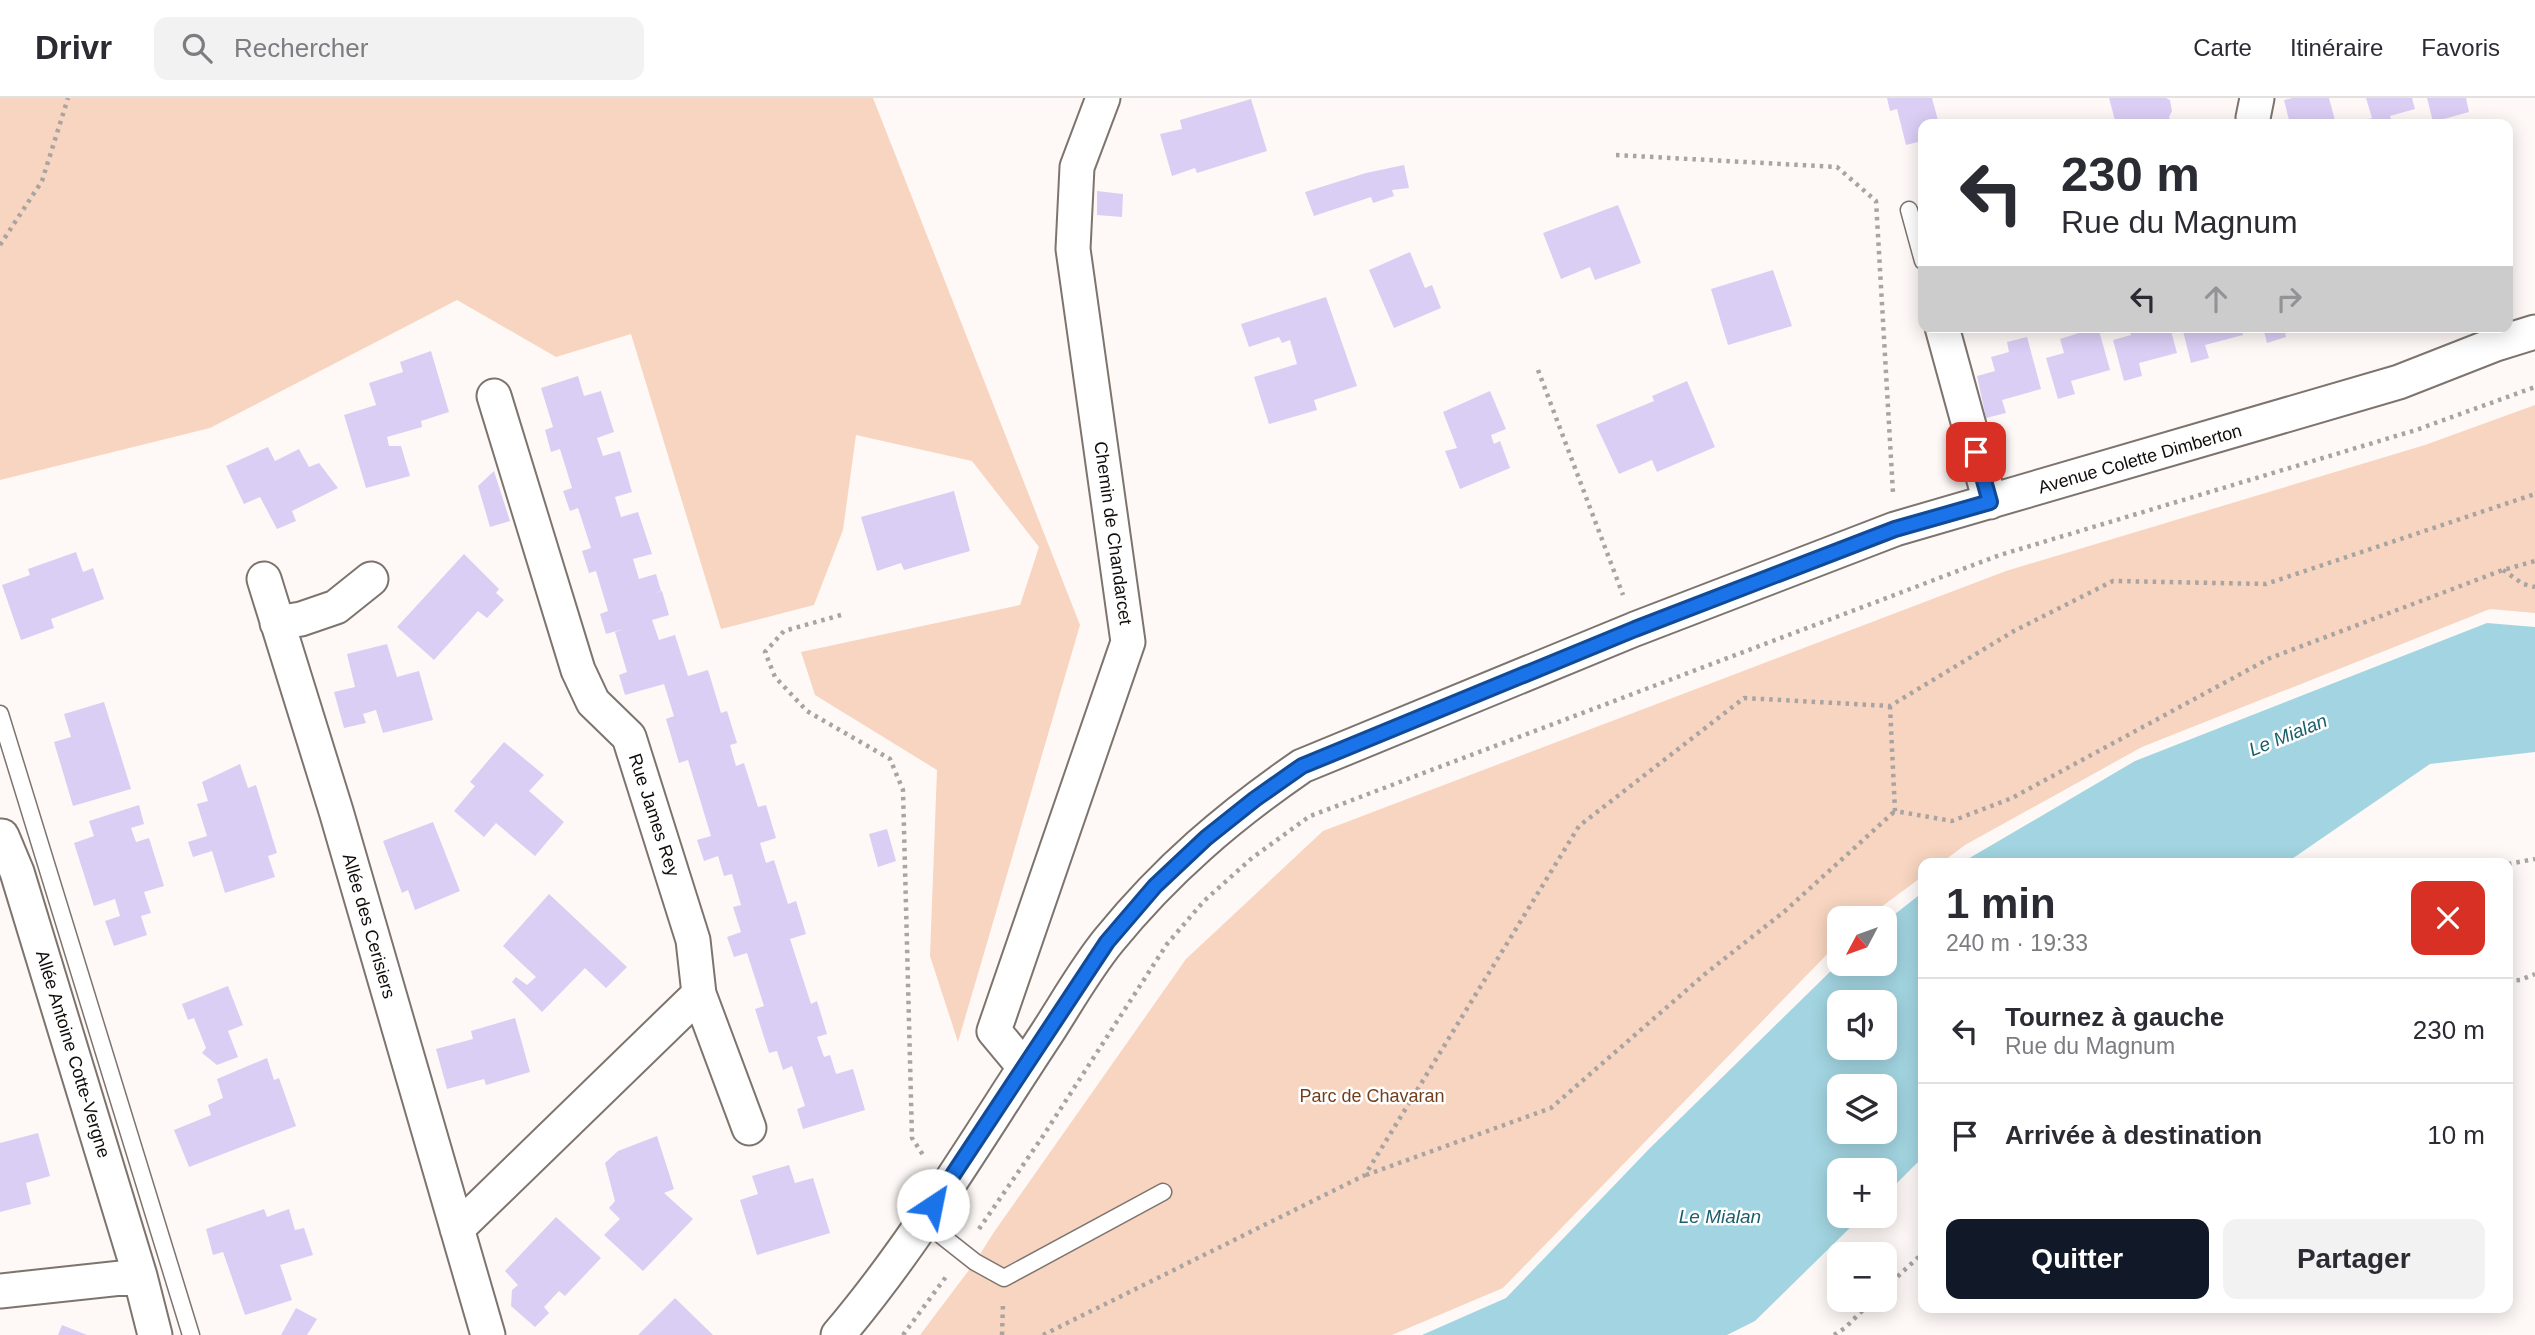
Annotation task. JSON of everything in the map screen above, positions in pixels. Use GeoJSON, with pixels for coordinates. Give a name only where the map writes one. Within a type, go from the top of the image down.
{"type":"FeatureCollection","features":[{"type":"Feature","properties":{"kind":"street","name":"Chemin de Chandarcet"},"geometry":{"type":"LineString","coordinates":[[1024,1068],[994,1031],[1128,642],[1073,249],[1077,167],[1102,98]]}},
{"type":"Feature","properties":{"kind":"street"},"geometry":{"type":"LineString","coordinates":[[2253,119],[2257,98]]}},
{"type":"Feature","properties":{"kind":"street","name":"Avenue Colette Dimberton"},"geometry":{"type":"LineString","coordinates":[[838,1335],[858,1313],[923,1221],[1107,942],[1155,886],[1206,838],[1302,766],[1635,629],[1895,529],[2399,382],[2496,344],[2535,332]]}},
{"type":"Feature","properties":{"kind":"street"},"geometry":{"type":"LineString","coordinates":[[1944,333],[1990,502]]}},
{"type":"Feature","properties":{"kind":"street","name":"Rue James Rey"},"geometry":{"type":"LineString","coordinates":[[494,396],[578,670],[593,702],[629,737],[693,940],[699,994],[749,1128]]}},
{"type":"Feature","properties":{"kind":"street","name":"Allée des Cerisiers"},"geometry":{"type":"LineString","coordinates":[[264,579],[336,811],[488,1335]]}},
{"type":"Feature","properties":{"kind":"street"},"geometry":{"type":"LineString","coordinates":[[277,623],[301,619],[336,607],[371,579]]}},
{"type":"Feature","properties":{"kind":"street","name":"Allée Antoine Cotte-Vergne"},"geometry":{"type":"LineString","coordinates":[[0,836],[17,872],[140,1276],[155,1335]]}},
{"type":"Feature","properties":{"kind":"street"},"geometry":{"type":"LineString","coordinates":[[457,1229],[699,994]]}},
{"type":"Feature","properties":{"kind":"street"},"geometry":{"type":"LineString","coordinates":[[0,1292],[140,1276]]}},
{"type":"Feature","properties":{"kind":"lane"},"geometry":{"type":"LineString","coordinates":[[1909,210],[1918,243]]}},
{"type":"Feature","properties":{"kind":"lane"},"geometry":{"type":"LineString","coordinates":[[0,715],[191,1335]]}},
{"type":"Feature","properties":{"kind":"lane"},"geometry":{"type":"LineString","coordinates":[[923,1221],[975,1262],[1004,1278],[1163,1192]]}},
{"type":"Feature","properties":{"kind":"path"},"geometry":{"type":"LineString","coordinates":[[0,245],[42,181],[68,98]]}},
{"type":"Feature","properties":{"kind":"path"},"geometry":{"type":"LineString","coordinates":[[1616,155],[1837,167],[1876,201],[1895,529]]}},
{"type":"Feature","properties":{"kind":"path"},"geometry":{"type":"LineString","coordinates":[[1538,370],[1635,629]]}},
{"type":"Feature","properties":{"kind":"path"},"geometry":{"type":"LineString","coordinates":[[903,1335],[964,1252],[1043,1136],[1167,944],[1213,892],[1252,858],[1310,816],[2000,555],[2416,430],[2535,387]]}},
{"type":"Feature","properties":{"kind":"path"},"geometry":{"type":"LineString","coordinates":[[1365,1175],[1579,826],[1744,698],[1890,706],[2014,631],[2113,581],[2266,583],[2535,494]]}},
{"type":"Feature","properties":{"kind":"path"},"geometry":{"type":"LineString","coordinates":[[1895,811],[1952,821],[2012,798],[2270,658],[2503,570],[2535,561]]}},
{"type":"Feature","properties":{"kind":"path"},"geometry":{"type":"LineString","coordinates":[[2503,570],[2523,584],[2535,587]]}},
{"type":"Feature","properties":{"kind":"path"},"geometry":{"type":"LineString","coordinates":[[841,615],[783,631],[765,652],[775,677],[807,711],[890,759],[903,790],[912,1138],[944,1188]]}},
{"type":"Feature","properties":{"kind":"path"},"geometry":{"type":"LineString","coordinates":[[1890,706],[1895,811]]}},
{"type":"Feature","properties":{"kind":"path"},"geometry":{"type":"LineString","coordinates":[[1043,1335],[1365,1175],[1551,1108],[1705,974],[1785,911],[1895,811]]}},
{"type":"Feature","properties":{"kind":"path"},"geometry":{"type":"LineString","coordinates":[[2513,863],[2534,861]]}},
{"type":"Feature","properties":{"kind":"path"},"geometry":{"type":"LineString","coordinates":[[2513,981],[2535,974]]}},
{"type":"Feature","properties":{"kind":"path"},"geometry":{"type":"LineString","coordinates":[[1897,1277],[1918,1258]]}},
{"type":"Feature","properties":{"kind":"path"},"geometry":{"type":"LineString","coordinates":[[1834,1335],[1861,1312]]}},
{"type":"Feature","properties":{"kind":"green space"},"geometry":{"type":"Polygon","coordinates":[[[0,98],[873,98],[1080,625],[958,1042],[930,956],[937,770],[815,695],[801,652],[1020,605],[1039,547],[972,461],[856,435],[843,530],[814,605],[721,629],[631,334],[556,357],[457,300],[210,428],[0,480],[0,98]]]}},
{"type":"Feature","properties":{"kind":"green space","name":"Parc de Chavaran"},"geometry":{"type":"Polygon","coordinates":[[[2535,405],[2535,613],[2490,609],[2142,747],[1965,845],[1948,858],[1918,858],[1918,880],[1883,906],[1827,906],[1827,954],[1503,1288],[1392,1335],[920,1335],[975,1262],[1186,959],[1323,831],[2006,571],[2425,445],[2535,405]]]}},
{"type":"Feature","properties":{"kind":"water","name":"Le Mialan"},"geometry":{"type":"Polygon","coordinates":[[[2487,623],[2535,627],[2535,752],[2430,764],[2293,858],[1970,858],[2135,761],[2487,623]]]}},
{"type":"Feature","properties":{"kind":"water","name":"Le Mialan"},"geometry":{"type":"Polygon","coordinates":[[[1918,896],[1918,1162],[1897,1183],[1897,1158],[1827,1158],[1827,1228],[1850,1228],[1836,1242],[1827,1242],[1827,1250],[1755,1321],[1727,1335],[1422,1335],[1506,1298],[1650,1148],[1827,975],[1897,976],[1897,913],[1918,896]]]}},
{"type":"Feature","properties":{"kind":"building"},"geometry":{"type":"Polygon","coordinates":[[[1887,98],[1932,98],[1938,119],[1918,119],[1918,142],[1906,145],[1897,109],[1890,111],[1887,98]]]}},
{"type":"Feature","properties":{"kind":"building"},"geometry":{"type":"Polygon","coordinates":[[[2109,98],[2170,100],[2172,111],[2170,119],[2115,119],[2109,98]]]}},
{"type":"Feature","properties":{"kind":"building"},"geometry":{"type":"Polygon","coordinates":[[[2329,98],[2335,119],[2289,119],[2284,100],[2329,98]]]}},
{"type":"Feature","properties":{"kind":"building"},"geometry":{"type":"Polygon","coordinates":[[[2366,98],[2412,98],[2415,109],[2390,116],[2391,119],[2368,119],[2372,118],[2366,98]]]}},
{"type":"Feature","properties":{"kind":"building"},"geometry":{"type":"Polygon","coordinates":[[[2427,98],[2466,98],[2469,112],[2444,119],[2432,119],[2427,98]]]}},
{"type":"Feature","properties":{"kind":"building"},"geometry":{"type":"Polygon","coordinates":[[[1251,99],[1267,151],[1197,173],[1195,168],[1172,176],[1160,134],[1182,129],[1180,120],[1251,99]]]}},
{"type":"Feature","properties":{"kind":"building"},"geometry":{"type":"Polygon","coordinates":[[[1404,165],[1409,188],[1392,190],[1394,196],[1373,203],[1371,197],[1314,216],[1305,192],[1366,173],[1404,165]]]}},
{"type":"Feature","properties":{"kind":"building"},"geometry":{"type":"Polygon","coordinates":[[[1097,191],[1123,194],[1122,217],[1097,215],[1097,191]]]}},
{"type":"Feature","properties":{"kind":"building"},"geometry":{"type":"Polygon","coordinates":[[[1618,205],[1641,263],[1595,280],[1590,267],[1561,279],[1543,233],[1618,205]]]}},
{"type":"Feature","properties":{"kind":"building"},"geometry":{"type":"Polygon","coordinates":[[[1410,252],[1425,288],[1432,285],[1441,308],[1394,328],[1369,270],[1410,252]]]}},
{"type":"Feature","properties":{"kind":"building"},"geometry":{"type":"Polygon","coordinates":[[[1773,270],[1792,326],[1728,345],[1711,289],[1773,270]]]}},
{"type":"Feature","properties":{"kind":"building"},"geometry":{"type":"Polygon","coordinates":[[[1326,297],[1357,386],[1314,400],[1317,410],[1269,424],[1254,377],[1297,364],[1290,340],[1282,343],[1279,337],[1249,347],[1241,324],[1326,297]]]}},
{"type":"Feature","properties":{"kind":"building"},"geometry":{"type":"Polygon","coordinates":[[[2079,333],[2100,333],[2110,370],[2071,381],[2075,394],[2058,399],[2046,358],[2064,353],[2060,339],[2079,333]]]}},
{"type":"Feature","properties":{"kind":"building"},"geometry":{"type":"Polygon","coordinates":[[[2172,333],[2177,353],[2139,363],[2142,376],[2124,381],[2113,340],[2131,335],[2172,333]]]}},
{"type":"Feature","properties":{"kind":"building"},"geometry":{"type":"Polygon","coordinates":[[[2184,333],[2242,333],[2205,345],[2209,358],[2191,363],[2184,333]]]}},
{"type":"Feature","properties":{"kind":"building"},"geometry":{"type":"Polygon","coordinates":[[[2264,333],[2285,333],[2286,337],[2267,343],[2264,333]]]}},
{"type":"Feature","properties":{"kind":"building"},"geometry":{"type":"Polygon","coordinates":[[[2027,337],[2041,389],[2002,400],[2006,413],[1986,418],[1977,376],[1995,371],[1991,357],[2009,352],[2007,342],[2027,337]]]}},
{"type":"Feature","properties":{"kind":"building"},"geometry":{"type":"Polygon","coordinates":[[[431,351],[449,412],[421,421],[422,427],[387,437],[389,446],[401,446],[410,476],[366,488],[344,415],[376,405],[369,383],[403,372],[400,362],[431,351]]]}},
{"type":"Feature","properties":{"kind":"building"},"geometry":{"type":"Polygon","coordinates":[[[578,376],[584,396],[601,391],[614,432],[597,438],[603,456],[620,451],[632,492],[615,497],[621,517],[638,512],[652,554],[633,559],[639,579],[656,574],[661,591],[652,594],[662,591],[669,615],[652,620],[659,640],[675,635],[688,676],[708,670],[721,713],[727,711],[737,743],[730,745],[736,766],[744,763],[758,807],[766,805],[776,838],[760,843],[766,863],[774,860],[788,904],[796,901],[806,934],[790,939],[811,1004],[817,1001],[827,1034],[817,1037],[824,1057],[830,1055],[836,1074],[853,1069],[865,1110],[803,1129],[797,1109],[805,1106],[792,1066],[783,1070],[777,1051],[769,1053],[755,1009],[764,1006],[747,953],[734,957],[727,937],[741,932],[733,907],[741,905],[732,874],[724,876],[718,856],[704,861],[697,840],[711,836],[688,760],[679,763],[666,719],[674,716],[664,684],[625,695],[619,675],[627,672],[615,632],[624,629],[606,634],[600,614],[608,611],[596,571],[589,573],[582,551],[591,548],[578,508],[570,511],[563,491],[572,488],[560,449],[551,452],[545,430],[553,427],[541,388],[578,376]]]}},
{"type":"Feature","properties":{"kind":"building"},"geometry":{"type":"Polygon","coordinates":[[[1687,381],[1715,447],[1657,472],[1652,460],[1619,474],[1596,425],[1654,401],[1652,396],[1687,381]]]}},
{"type":"Feature","properties":{"kind":"building"},"geometry":{"type":"Polygon","coordinates":[[[1490,391],[1506,429],[1491,435],[1494,444],[1500,441],[1510,468],[1460,489],[1445,451],[1457,448],[1443,412],[1490,391]]]}},
{"type":"Feature","properties":{"kind":"building"},"geometry":{"type":"Polygon","coordinates":[[[268,447],[275,461],[299,449],[309,467],[319,463],[338,488],[292,511],[296,521],[277,529],[260,497],[244,504],[226,466],[268,447]]]}},
{"type":"Feature","properties":{"kind":"building"},"geometry":{"type":"Polygon","coordinates":[[[494,471],[510,521],[490,527],[478,486],[494,471]]]}},
{"type":"Feature","properties":{"kind":"building"},"geometry":{"type":"Polygon","coordinates":[[[954,491],[970,551],[904,570],[901,563],[877,571],[861,517],[954,491]]]}},
{"type":"Feature","properties":{"kind":"building"},"geometry":{"type":"Polygon","coordinates":[[[76,552],[83,572],[93,568],[104,599],[51,619],[54,628],[21,640],[2,585],[30,575],[28,569],[76,552]]]}},
{"type":"Feature","properties":{"kind":"building"},"geometry":{"type":"Polygon","coordinates":[[[464,554],[499,589],[496,593],[504,600],[487,618],[478,611],[434,660],[397,627],[464,554]]]}},
{"type":"Feature","properties":{"kind":"building"},"geometry":{"type":"Polygon","coordinates":[[[387,644],[397,677],[419,671],[433,720],[383,733],[376,710],[363,714],[366,723],[344,728],[334,692],[355,687],[347,654],[387,644]]]}},
{"type":"Feature","properties":{"kind":"building"},"geometry":{"type":"Polygon","coordinates":[[[104,702],[131,789],[73,806],[54,742],[71,737],[64,714],[104,702]]]}},
{"type":"Feature","properties":{"kind":"building"},"geometry":{"type":"Polygon","coordinates":[[[504,742],[544,775],[529,791],[564,822],[535,856],[496,823],[484,837],[454,811],[475,786],[470,782],[504,742]]]}},
{"type":"Feature","properties":{"kind":"building"},"geometry":{"type":"Polygon","coordinates":[[[240,764],[248,788],[256,785],[277,853],[268,856],[275,877],[225,893],[212,851],[193,857],[188,842],[207,836],[197,804],[208,801],[202,782],[240,764]]]}},
{"type":"Feature","properties":{"kind":"building"},"geometry":{"type":"Polygon","coordinates":[[[139,805],[144,824],[131,828],[136,842],[149,838],[164,886],[144,892],[151,913],[141,916],[147,935],[114,946],[105,921],[120,916],[115,899],[94,906],[74,843],[94,836],[89,821],[139,805]]]}},
{"type":"Feature","properties":{"kind":"building"},"geometry":{"type":"Polygon","coordinates":[[[433,822],[460,891],[415,910],[408,890],[402,893],[383,841],[433,822]]]}},
{"type":"Feature","properties":{"kind":"building"},"geometry":{"type":"Polygon","coordinates":[[[887,829],[896,861],[878,867],[869,834],[887,829]]]}},
{"type":"Feature","properties":{"kind":"building"},"geometry":{"type":"Polygon","coordinates":[[[549,894],[627,967],[606,988],[585,968],[542,1012],[512,982],[516,977],[527,985],[536,977],[503,946],[549,894]]]}},
{"type":"Feature","properties":{"kind":"building"},"geometry":{"type":"Polygon","coordinates":[[[228,986],[243,1025],[228,1031],[238,1057],[217,1065],[202,1053],[206,1048],[194,1018],[188,1020],[182,1004],[228,986]]]}},
{"type":"Feature","properties":{"kind":"building"},"geometry":{"type":"Polygon","coordinates":[[[515,1018],[530,1072],[486,1085],[484,1079],[447,1089],[436,1049],[473,1039],[471,1031],[515,1018]]]}},
{"type":"Feature","properties":{"kind":"building"},"geometry":{"type":"Polygon","coordinates":[[[267,1058],[274,1080],[279,1078],[296,1126],[189,1167],[174,1130],[211,1115],[208,1105],[223,1098],[217,1079],[267,1058]]]}},
{"type":"Feature","properties":{"kind":"building"},"geometry":{"type":"Polygon","coordinates":[[[38,1133],[50,1176],[26,1183],[31,1204],[0,1212],[0,1143],[38,1133]]]}},
{"type":"Feature","properties":{"kind":"building"},"geometry":{"type":"Polygon","coordinates":[[[657,1136],[674,1189],[664,1193],[693,1219],[643,1271],[604,1235],[620,1219],[609,1208],[615,1201],[605,1163],[618,1151],[657,1136]]]}},
{"type":"Feature","properties":{"kind":"building"},"geometry":{"type":"Polygon","coordinates":[[[789,1165],[795,1183],[813,1178],[830,1233],[757,1255],[740,1200],[758,1194],[752,1176],[789,1165]]]}},
{"type":"Feature","properties":{"kind":"building"},"geometry":{"type":"Polygon","coordinates":[[[264,1209],[267,1217],[289,1209],[295,1230],[304,1228],[313,1255],[280,1265],[292,1300],[245,1315],[223,1252],[213,1255],[206,1229],[264,1209]]]}},
{"type":"Feature","properties":{"kind":"building"},"geometry":{"type":"Polygon","coordinates":[[[556,1217],[601,1258],[565,1296],[559,1291],[544,1307],[549,1313],[535,1327],[511,1306],[512,1290],[518,1285],[505,1271],[556,1217]]]}},
{"type":"Feature","properties":{"kind":"building"},"geometry":{"type":"Polygon","coordinates":[[[675,1298],[713,1335],[638,1335],[675,1298]]]}},
{"type":"Feature","properties":{"kind":"building"},"geometry":{"type":"Polygon","coordinates":[[[296,1308],[317,1319],[307,1335],[281,1335],[296,1308]]]}},
{"type":"Feature","properties":{"kind":"building"},"geometry":{"type":"Polygon","coordinates":[[[62,1325],[87,1335],[58,1335],[62,1325]]]}},
{"type":"Feature","properties":{"kind":"route"},"geometry":{"type":"LineString","coordinates":[[933,1205],[1107,942],[1155,886],[1206,838],[1255,799],[1302,766],[1635,629],[1895,529],[1990,502],[1976,452]]}}]}
